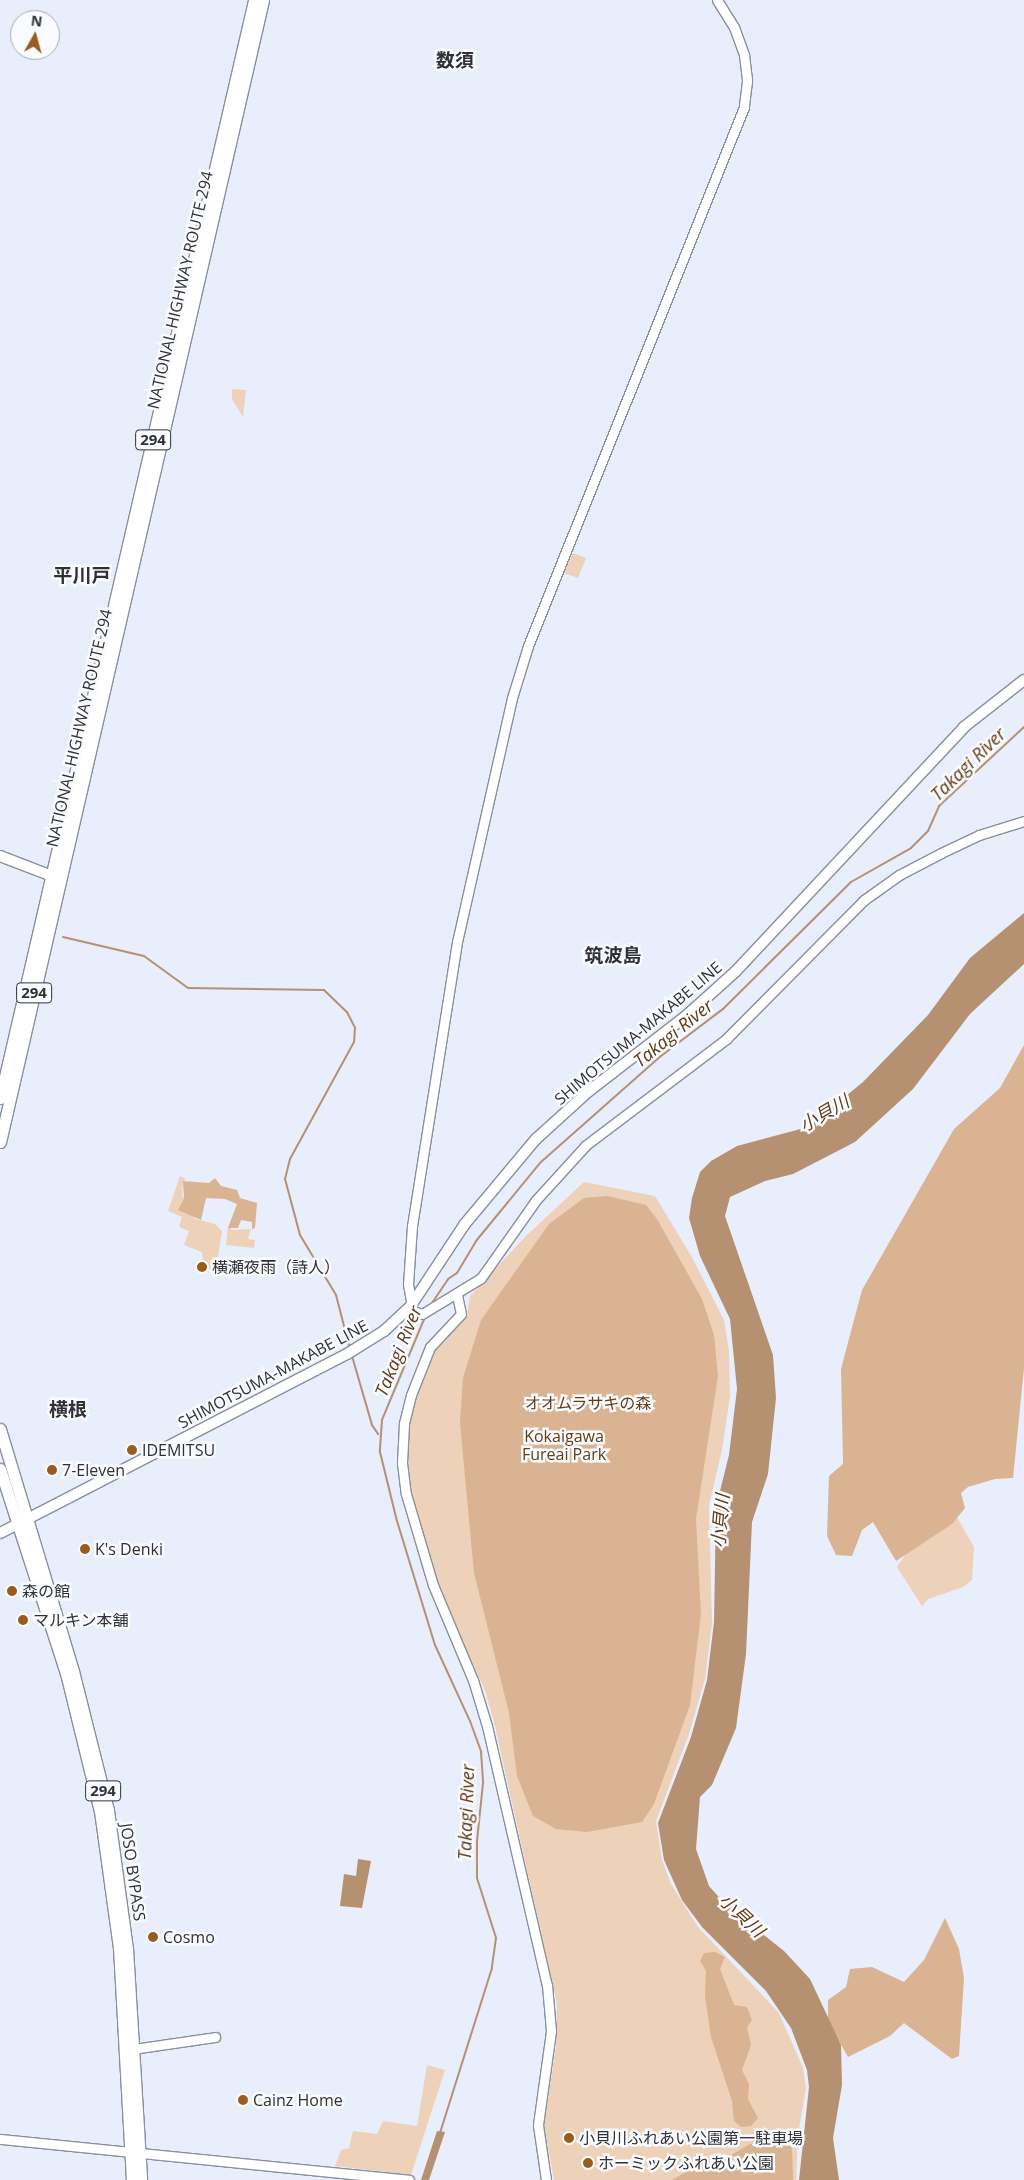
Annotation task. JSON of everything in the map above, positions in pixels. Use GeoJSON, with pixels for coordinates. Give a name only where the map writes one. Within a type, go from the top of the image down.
{"type":"FeatureCollection","features":[{"type":"Feature","properties":{"kind":"highway","name":"NATIONAL HIGHWAY ROUTE 294"},"geometry":{"type":"LineString","coordinates":[[0,1142],[56,878],[254,0]]}},
{"type":"Feature","properties":{"kind":"highway","name":"NATIONAL HIGHWAY ROUTE 294"},"geometry":{"type":"LineString","coordinates":[[0,1098],[56,878],[263,0]]}},
{"type":"Feature","properties":{"kind":"highway","name":"294"},"geometry":{"type":"LineString","coordinates":[[0,1429],[21,1523]]}},
{"type":"Feature","properties":{"kind":"highway","name":"294"},"geometry":{"type":"LineString","coordinates":[[0,1470],[21,1523]]}},
{"type":"Feature","properties":{"kind":"highway","name":"JOSO BYPASS"},"geometry":{"type":"LineString","coordinates":[[21,1523],[44,1607],[66,1673],[100,1811],[119,1948],[135,2152],[141,2180]]}},
{"type":"Feature","properties":{"kind":"highway","name":"JOSO BYPASS"},"geometry":{"type":"LineString","coordinates":[[21,1523],[73,1671],[108,1810],[122,1904],[133,2049],[135,2152],[132,2180]]}},
{"type":"Feature","properties":{"kind":"main road","name":"SHIMOTSUMA-MAKABE LINE"},"geometry":{"type":"LineString","coordinates":[[0,1534],[351,1352],[384,1331],[410,1307],[464,1225],[536,1139],[589,1091],[686,1016],[736,971],[964,727],[1024,680]]}},
{"type":"Feature","properties":{"kind":"main road"},"geometry":{"type":"LineString","coordinates":[[0,856],[56,878]]}},
{"type":"Feature","properties":{"kind":"street"},"geometry":{"type":"LineString","coordinates":[[717,0],[734,26],[744,55],[746,86],[744,107],[528,646],[512,698],[457,942],[412,1226],[408,1284],[410,1307],[416,1313],[427,1312],[457,1295],[487,1272],[536,1200],[586,1145],[726,1039],[864,900],[899,875],[941,853],[979,835],[1024,821]]}},
{"type":"Feature","properties":{"kind":"street"},"geometry":{"type":"LineString","coordinates":[[457,1295],[461,1314],[430,1347],[411,1395],[404,1424],[402,1463],[410,1509],[433,1585],[473,1680],[488,1726],[547,1984],[551,2031],[538,2125],[546,2180]]}},
{"type":"Feature","properties":{"kind":"street"},"geometry":{"type":"LineString","coordinates":[[133,2049],[215,2037]]}},
{"type":"Feature","properties":{"kind":"street"},"geometry":{"type":"LineString","coordinates":[[0,2139],[409,2180]]}},
{"type":"Feature","properties":{"kind":"green space"},"geometry":{"type":"Polygon","coordinates":[[[232,389],[246,390],[243,417],[232,399],[232,389]]]}},
{"type":"Feature","properties":{"kind":"green space"},"geometry":{"type":"Polygon","coordinates":[[[573,553],[586,558],[578,578],[564,573],[573,553]]]}},
{"type":"Feature","properties":{"kind":"green space"},"geometry":{"type":"Polygon","coordinates":[[[1024,1045],[1024,1368],[1013,1478],[995,1479],[968,1487],[961,1493],[965,1508],[952,1524],[896,1561],[873,1522],[862,1530],[852,1556],[836,1555],[827,1536],[829,1476],[843,1464],[841,1369],[862,1290],[954,1129],[1000,1088],[1024,1045]]]}},
{"type":"Feature","properties":{"kind":"green space"},"geometry":{"type":"Polygon","coordinates":[[[180,1176],[186,1179],[183,1181],[182,1195],[195,1219],[215,1224],[222,1231],[217,1262],[211,1261],[210,1270],[204,1267],[202,1252],[184,1245],[189,1231],[179,1227],[182,1217],[168,1211],[180,1176]]]}},
{"type":"Feature","properties":{"kind":"green space"},"geometry":{"type":"Polygon","coordinates":[[[215,1178],[221,1186],[237,1190],[240,1198],[257,1203],[255,1228],[252,1229],[252,1222],[241,1220],[238,1228],[228,1228],[237,1204],[225,1199],[206,1198],[201,1220],[178,1210],[184,1199],[183,1181],[209,1183],[215,1178]]]}},
{"type":"Feature","properties":{"kind":"green space","name":"Kokaigawa Fureai Park"},"geometry":{"type":"Polygon","coordinates":[[[584,1182],[655,1196],[693,1259],[724,1320],[729,1351],[730,1396],[722,1450],[709,1505],[712,1623],[705,1679],[689,1734],[656,1821],[662,1860],[671,1884],[698,1927],[779,2013],[803,2068],[806,2088],[798,2135],[796,2180],[554,2180],[544,2125],[556,2047],[557,2004],[494,1722],[485,1690],[452,1620],[430,1561],[410,1487],[406,1444],[412,1407],[424,1369],[437,1344],[467,1316],[470,1296],[526,1236],[584,1182]]]}},
{"type":"Feature","properties":{"kind":"green space","name":"オオムラサキの森"},"geometry":{"type":"Polygon","coordinates":[[[607,1196],[646,1205],[657,1219],[702,1299],[714,1335],[718,1376],[696,1519],[701,1614],[690,1705],[654,1804],[642,1822],[587,1832],[556,1829],[533,1816],[517,1776],[509,1713],[474,1573],[460,1423],[463,1378],[481,1320],[549,1224],[584,1198],[607,1196]]]}},
{"type":"Feature","properties":{"kind":"green space"},"geometry":{"type":"Polygon","coordinates":[[[228,1226],[232,1230],[251,1229],[248,1239],[255,1240],[254,1248],[226,1245],[228,1226]]]}},
{"type":"Feature","properties":{"kind":"green space"},"geometry":{"type":"Polygon","coordinates":[[[955,1514],[974,1547],[972,1580],[963,1587],[928,1599],[922,1606],[897,1567],[913,1543],[955,1514]]]}},
{"type":"Feature","properties":{"kind":"green space"},"geometry":{"type":"Polygon","coordinates":[[[945,1918],[959,1949],[964,1978],[959,2056],[952,2059],[904,2023],[890,2036],[848,2057],[828,2021],[828,2000],[846,1987],[850,1969],[872,1967],[904,1982],[924,1960],[945,1918]]]}},
{"type":"Feature","properties":{"kind":"green space"},"geometry":{"type":"Polygon","coordinates":[[[715,1952],[725,1957],[720,1969],[734,2005],[747,2007],[752,2020],[747,2027],[751,2045],[742,2070],[749,2084],[748,2099],[758,2118],[751,2126],[741,2127],[734,2121],[732,2101],[711,2037],[705,1996],[706,1971],[700,1961],[704,1953],[715,1952]]]}},
{"type":"Feature","properties":{"kind":"green space"},"geometry":{"type":"Polygon","coordinates":[[[427,2065],[445,2070],[411,2175],[335,2166],[341,2150],[349,2148],[353,2131],[377,2134],[383,2121],[417,2126],[427,2065]]]}},
{"type":"Feature","properties":{"kind":"green space"},"geometry":{"type":"Polygon","coordinates":[[[784,2137],[792,2149],[793,2180],[672,2180],[709,2159],[724,2159],[750,2144],[784,2137]]]}},
{"type":"Feature","properties":{"kind":"water","name":"小貝川"},"geometry":{"type":"Polygon","coordinates":[[[1024,913],[1024,964],[970,1014],[913,1089],[855,1142],[793,1174],[765,1181],[730,1197],[725,1216],[773,1355],[776,1398],[768,1474],[752,1522],[746,1654],[736,1728],[712,1785],[700,1797],[696,1849],[709,1886],[726,1905],[784,1951],[810,1979],[841,2045],[842,2085],[833,2138],[839,2180],[799,2180],[809,2087],[807,2070],[791,2028],[766,1991],[702,1927],[682,1900],[664,1860],[658,1823],[691,1737],[707,1680],[714,1622],[716,1507],[729,1455],[737,1389],[730,1319],[700,1256],[689,1218],[692,1198],[700,1172],[711,1161],[737,1146],[808,1127],[863,1082],[928,1015],[970,958],[1024,913]]]}},
{"type":"Feature","properties":{"kind":"water"},"geometry":{"type":"Polygon","coordinates":[[[358,1859],[371,1861],[362,1908],[340,1906],[344,1874],[356,1876],[358,1859]]]}},
{"type":"Feature","properties":{"kind":"water"},"geometry":{"type":"Polygon","coordinates":[[[437,2131],[445,2132],[429,2180],[421,2180],[437,2131]]]}},
{"type":"Feature","properties":{"kind":"waterway","name":"Takagi River"},"geometry":{"type":"LineString","coordinates":[[432,1303],[448,1279],[457,1273],[476,1241],[541,1162],[661,1056],[723,1009],[851,882],[911,848],[928,831],[939,806],[1024,727]]}},
{"type":"Feature","properties":{"kind":"waterway"},"geometry":{"type":"LineString","coordinates":[[63,937],[144,956],[188,988],[324,990],[347,1012],[355,1028],[354,1042],[290,1159],[285,1179],[300,1235],[336,1295],[350,1349]]}},
{"type":"Feature","properties":{"kind":"waterway","name":"Takagi River"},"geometry":{"type":"LineString","coordinates":[[425,1317],[382,1420],[380,1452],[397,1521],[435,1645],[470,1721],[481,1752],[483,1783],[477,1841],[477,1878],[496,1938],[492,1968],[440,2133]]}},
{"type":"Feature","properties":{"kind":"waterway"},"geometry":{"type":"LineString","coordinates":[[352,1356],[372,1425],[378,1434]]}},
{"type":"Feature","properties":{"kind":"place","name":"横瀬夜雨（詩人）"},"geometry":{"type":"Point","coordinates":[202,1267]}},
{"type":"Feature","properties":{"kind":"place","name":"IDEMITSU"},"geometry":{"type":"Point","coordinates":[132,1450]}},
{"type":"Feature","properties":{"kind":"place","name":"7-Eleven"},"geometry":{"type":"Point","coordinates":[52,1470]}},
{"type":"Feature","properties":{"kind":"place","name":"K's Denki"},"geometry":{"type":"Point","coordinates":[85,1549]}},
{"type":"Feature","properties":{"kind":"place","name":"森の館"},"geometry":{"type":"Point","coordinates":[12,1591]}},
{"type":"Feature","properties":{"kind":"place","name":"マルキン本舗"},"geometry":{"type":"Point","coordinates":[23,1620]}},
{"type":"Feature","properties":{"kind":"place","name":"Cosmo"},"geometry":{"type":"Point","coordinates":[153,1937]}},
{"type":"Feature","properties":{"kind":"place","name":"Cainz Home"},"geometry":{"type":"Point","coordinates":[243,2100]}},
{"type":"Feature","properties":{"kind":"place","name":"小貝川ふれあい公園第一駐車場"},"geometry":{"type":"Point","coordinates":[569,2138]}},
{"type":"Feature","properties":{"kind":"place","name":"ホーミックふれあい公園"},"geometry":{"type":"Point","coordinates":[588,2163]}},
{"type":"Feature","properties":{"kind":"district","name":"数須"},"geometry":{"type":"Point","coordinates":[455,61]}},
{"type":"Feature","properties":{"kind":"district","name":"平川戸"},"geometry":{"type":"Point","coordinates":[82,576]}},
{"type":"Feature","properties":{"kind":"district","name":"筑波島"},"geometry":{"type":"Point","coordinates":[613,956]}},
{"type":"Feature","properties":{"kind":"district","name":"横根"},"geometry":{"type":"Point","coordinates":[68,1410]}}]}
